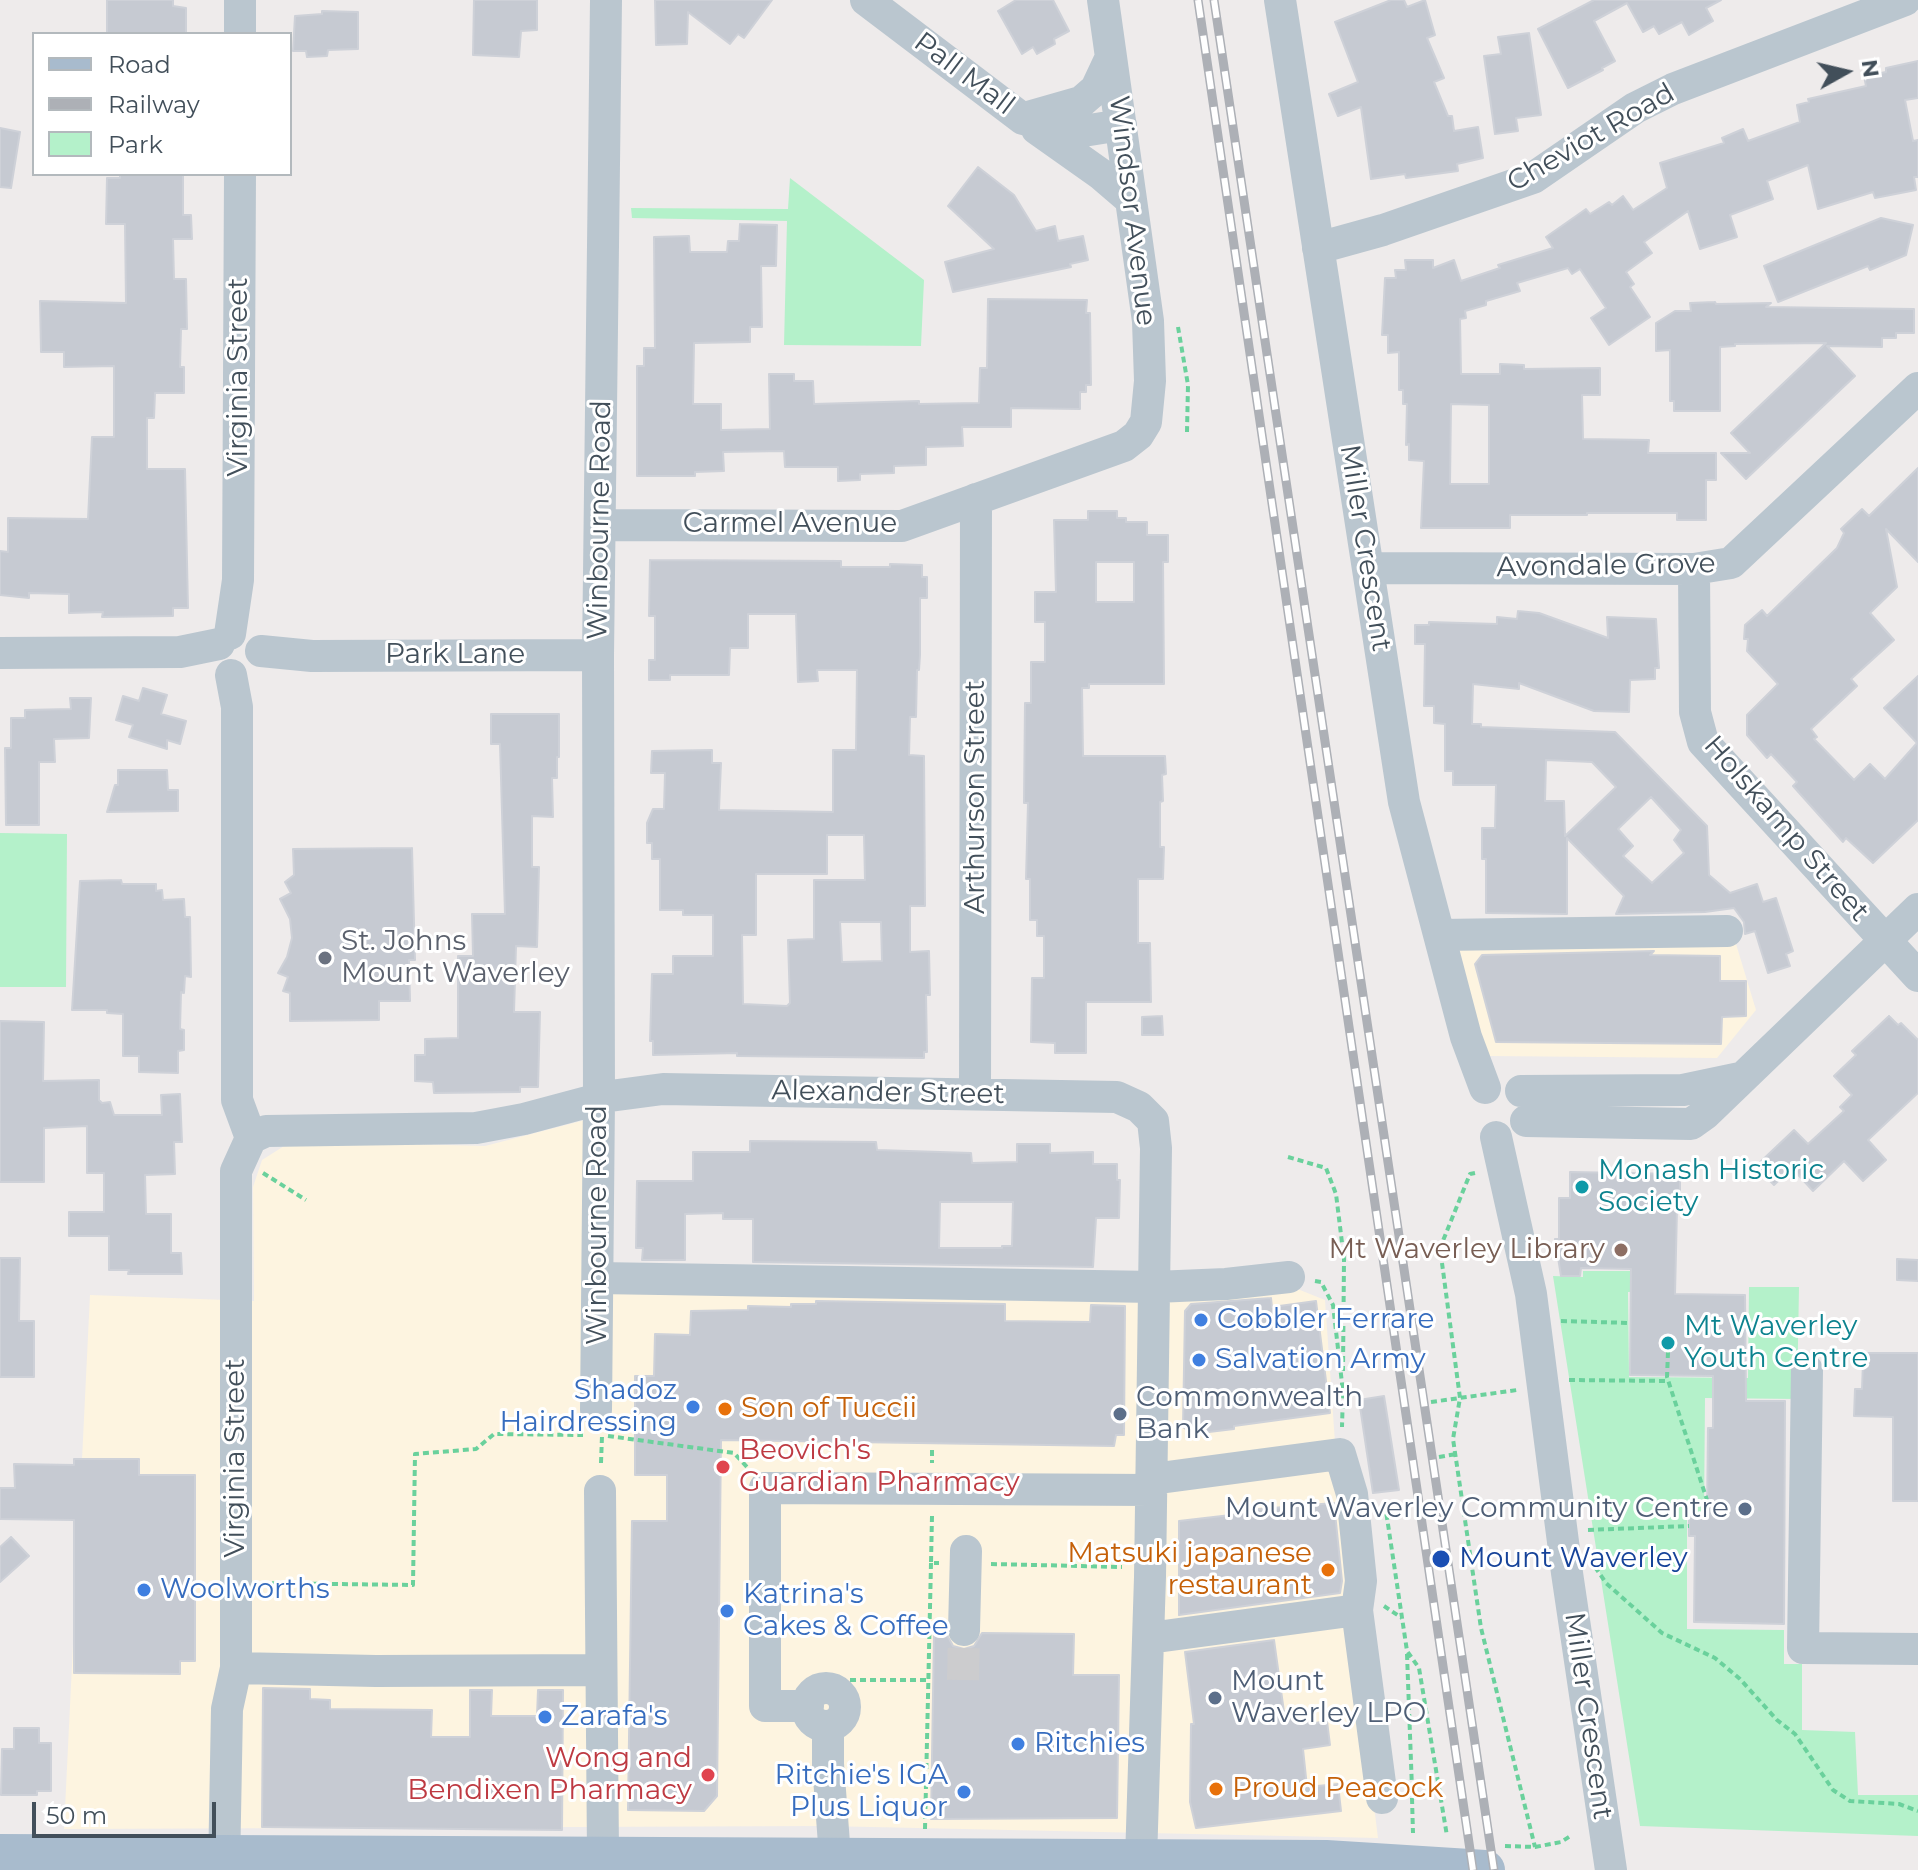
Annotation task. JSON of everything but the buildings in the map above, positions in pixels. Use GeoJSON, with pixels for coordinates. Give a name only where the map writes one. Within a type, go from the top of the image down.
{"type":"FeatureCollection","features":[{"type":"Feature","properties":{"kind":"main road"},"geometry":{"type":"LineString","coordinates":[[0,1854],[66,1861],[224,1862],[603,1855],[837,1863],[1428,1861],[1485,1870]]}},
{"type":"Feature","properties":{"kind":"street"},"geometry":{"type":"LineString","coordinates":[[240,0],[240,32]]}},
{"type":"Feature","properties":{"kind":"street","name":"Winbourne Road"},"geometry":{"type":"LineString","coordinates":[[599,1423],[598,1278],[603,1096],[598,1039],[598,655],[606,0]]}},
{"type":"Feature","properties":{"kind":"street","name":"Pall Mall"},"geometry":{"type":"LineString","coordinates":[[866,0],[1130,199]]}},
{"type":"Feature","properties":{"kind":"street","name":"Windsor Avenue"},"geometry":{"type":"LineString","coordinates":[[1103,0],[1148,321],[1150,381],[1146,422]]}},
{"type":"Feature","properties":{"kind":"street","name":"Miller Crescent"},"geometry":{"type":"LineString","coordinates":[[1280,0],[1404,802],[1466,1037],[1485,1088]]}},
{"type":"Feature","properties":{"kind":"street","name":"Cheviot Road"},"geometry":{"type":"LineString","coordinates":[[1318,248],[1383,230],[1519,184],[1533,178],[1635,108],[1673,89],[1905,0]]}},
{"type":"Feature","properties":{"kind":"street","name":"Pall Mall"},"geometry":{"type":"LineString","coordinates":[[1023,119],[1081,102],[1096,89],[1111,57]]}},
{"type":"Feature","properties":{"kind":"street","name":"Pall Mall"},"geometry":{"type":"LineString","coordinates":[[1023,119],[1077,132],[1121,125]]}},
{"type":"Feature","properties":{"kind":"street","name":"Virginia Street"},"geometry":{"type":"LineString","coordinates":[[224,1862],[227,1709],[236,1668],[236,1171],[259,1135],[237,1100],[240,176]]}},
{"type":"Feature","properties":{"kind":"street","name":"Avondale Grove"},"geometry":{"type":"LineString","coordinates":[[1369,568],[1694,569],[1731,563],[1918,388]]}},
{"type":"Feature","properties":{"kind":"street","name":"Carmel Avenue"},"geometry":{"type":"LineString","coordinates":[[601,525],[902,526],[1124,446],[1138,435],[1146,422]]}},
{"type":"Feature","properties":{"kind":"street","name":"Arthurson Street"},"geometry":{"type":"LineString","coordinates":[[975,1094],[976,499]]}},
{"type":"Feature","properties":{"kind":"street","name":"Holskamp Street"},"geometry":{"type":"LineString","coordinates":[[1694,569],[1695,712],[1703,742],[1918,976]]}},
{"type":"Feature","properties":{"kind":"street","name":"Park Lane"},"geometry":{"type":"LineString","coordinates":[[0,653],[598,655]]}},
{"type":"Feature","properties":{"kind":"street"},"geometry":{"type":"LineString","coordinates":[[1524,1106],[1683,1090],[1740,1078],[1918,909]]}},
{"type":"Feature","properties":{"kind":"street"},"geometry":{"type":"LineString","coordinates":[[1440,935],[1727,931]]}},
{"type":"Feature","properties":{"kind":"street"},"geometry":{"type":"LineString","coordinates":[[1500,1083],[1508,1084],[1524,1106],[1514,1134],[1496,1137],[1481,1128],[1474,1111],[1475,1103],[1485,1088],[1500,1083]]}},
{"type":"Feature","properties":{"kind":"street","name":"Alexander Street"},"geometry":{"type":"LineString","coordinates":[[259,1135],[476,1128],[524,1119],[603,1096],[663,1089],[1117,1097],[1139,1107],[1153,1121],[1156,1148],[1149,1638],[1141,1860]]}},
{"type":"Feature","properties":{"kind":"street","name":"Miller Crescent"},"geometry":{"type":"LineString","coordinates":[[1496,1137],[1531,1294],[1534,1321],[1553,1383],[1562,1533],[1611,1870]]}},
{"type":"Feature","properties":{"kind":"street"},"geometry":{"type":"LineString","coordinates":[[598,1278],[1155,1287],[1289,1277]]}},
{"type":"Feature","properties":{"kind":"street"},"geometry":{"type":"LineString","coordinates":[[1807,1370],[1803,1648],[1918,1649]]}},
{"type":"Feature","properties":{"kind":"street"},"geometry":{"type":"LineString","coordinates":[[837,1863],[828,1764],[818,1716],[765,1693],[765,1488],[1151,1485],[1340,1454],[1352,1494],[1361,1581],[1357,1610],[1382,1798]]}},
{"type":"Feature","properties":{"kind":"street"},"geometry":{"type":"LineString","coordinates":[[600,1491],[603,1855]]}},
{"type":"Feature","properties":{"kind":"street"},"geometry":{"type":"LineString","coordinates":[[964,1630],[966,1551]]}},
{"type":"Feature","properties":{"kind":"street"},"geometry":{"type":"LineString","coordinates":[[1149,1638],[1357,1610]]}},
{"type":"Feature","properties":{"kind":"street"},"geometry":{"type":"LineString","coordinates":[[236,1668],[601,1670]]}},
{"type":"Feature","properties":{"kind":"path"},"geometry":{"type":"LineString","coordinates":[[1288,1157],[1326,1168],[1336,1194],[1344,1259],[1343,1392]]}},
{"type":"Feature","properties":{"kind":"path"},"geometry":{"type":"LineString","coordinates":[[261,1172],[306,1200]]}},
{"type":"Feature","properties":{"kind":"path"},"geometry":{"type":"LineString","coordinates":[[1477,1172],[1470,1174],[1440,1248],[1460,1398],[1453,1439],[1481,1628],[1535,1847],[1561,1842],[1572,1835]]}},
{"type":"Feature","properties":{"kind":"path"},"geometry":{"type":"LineString","coordinates":[[1534,1321],[1630,1323]]}},
{"type":"Feature","properties":{"kind":"path"},"geometry":{"type":"LineString","coordinates":[[1668,1352],[1668,1381],[1707,1500]]}},
{"type":"Feature","properties":{"kind":"path"},"geometry":{"type":"LineString","coordinates":[[1431,1402],[1553,1383],[1668,1381]]}},
{"type":"Feature","properties":{"kind":"path"},"geometry":{"type":"LineString","coordinates":[[235,1583],[413,1585],[415,1454],[476,1449],[494,1434],[599,1423],[734,1453],[765,1488]]}},
{"type":"Feature","properties":{"kind":"path"},"geometry":{"type":"LineString","coordinates":[[599,1423],[600,1491]]}},
{"type":"Feature","properties":{"kind":"path"},"geometry":{"type":"LineString","coordinates":[[1439,1457],[1456,1454]]}},
{"type":"Feature","properties":{"kind":"path"},"geometry":{"type":"LineString","coordinates":[[1562,1533],[1689,1526]]}},
{"type":"Feature","properties":{"kind":"path"},"geometry":{"type":"LineString","coordinates":[[925,1830],[931,1563]]}},
{"type":"Feature","properties":{"kind":"path"},"geometry":{"type":"LineString","coordinates":[[1593,1564],[1606,1583],[1662,1633],[1715,1658],[1740,1679],[1777,1720],[1795,1734],[1833,1790],[1850,1801],[1899,1804],[1918,1811]]}},
{"type":"Feature","properties":{"kind":"path"},"geometry":{"type":"LineString","coordinates":[[1407,1651],[1428,1861]]}},
{"type":"Feature","properties":{"kind":"path"},"geometry":{"type":"LineString","coordinates":[[765,1693],[926,1680]]}},
{"type":"Feature","properties":{"kind":"shaded area"},"geometry":{"type":"Polygon","coordinates":[[[1733,934],[1756,1010],[1717,1058],[1488,1056],[1448,938],[1733,934]]]}},
{"type":"Feature","properties":{"kind":"shaded area"},"geometry":{"type":"Polygon","coordinates":[[[589,1119],[587,1292],[1295,1288],[1325,1300],[1351,1622],[1378,1838],[825,1826],[64,1829],[90,1295],[254,1301],[253,1187],[262,1160],[292,1141],[485,1146],[589,1119]]]}},
{"type":"Feature","properties":{"kind":"green space"},"geometry":{"type":"Polygon","coordinates":[[[790,178],[924,280],[921,346],[784,345],[787,221],[632,218],[631,208],[788,209],[790,178]]]}},
{"type":"Feature","properties":{"kind":"green space"},"geometry":{"type":"Polygon","coordinates":[[[0,833],[67,834],[66,987],[0,987],[0,833]]]}},
{"type":"Feature","properties":{"kind":"green space"},"geometry":{"type":"Polygon","coordinates":[[[1583,1271],[1672,1271],[1672,1292],[1628,1292],[1629,1377],[1748,1378],[1749,1287],[1799,1287],[1797,1399],[1705,1398],[1704,1514],[1687,1515],[1687,1629],[1784,1630],[1784,1664],[1802,1664],[1802,1730],[1855,1732],[1858,1795],[1918,1795],[1918,1836],[1640,1826],[1553,1276],[1583,1277],[1583,1271]]]}},
{"type":"Feature","properties":{"kind":"tunnel"},"geometry":{"type":"LineString","coordinates":[[963,1680],[964,1630]]}},
{"type":"Feature","properties":{"kind":"railway"},"geometry":{"type":"LineString","coordinates":[[1198,0],[1473,1870]]}},
{"type":"Feature","properties":{"kind":"railway"},"geometry":{"type":"LineString","coordinates":[[1214,0],[1494,1870]]}},
{"type":"Feature","properties":{"kind":"place","name":"St. Johns Mount Waverley"},"geometry":{"type":"Point","coordinates":[325,958]}},
{"type":"Feature","properties":{"kind":"place","name":"Monash Historic Society"},"geometry":{"type":"Point","coordinates":[1582,1187]}},
{"type":"Feature","properties":{"kind":"place","name":"Mt Waverley Library"},"geometry":{"type":"Point","coordinates":[1621,1250]}},
{"type":"Feature","properties":{"kind":"place","name":"Cobbler Ferrare"},"geometry":{"type":"Point","coordinates":[1201,1320]}},
{"type":"Feature","properties":{"kind":"place","name":"Mt Waverley Youth Centre"},"geometry":{"type":"Point","coordinates":[1668,1343]}},
{"type":"Feature","properties":{"kind":"place","name":"Salvation Army"},"geometry":{"type":"Point","coordinates":[1199,1360]}},
{"type":"Feature","properties":{"kind":"place","name":"Shadoz Hairdressing"},"geometry":{"type":"Point","coordinates":[693,1407]}},
{"type":"Feature","properties":{"kind":"place","name":"Son of Tuccii"},"geometry":{"type":"Point","coordinates":[725,1409]}},
{"type":"Feature","properties":{"kind":"place","name":"Commonwealth Bank"},"geometry":{"type":"Point","coordinates":[1120,1414]}},
{"type":"Feature","properties":{"kind":"place","name":"Beovich's Guardian Pharmacy"},"geometry":{"type":"Point","coordinates":[723,1467]}},
{"type":"Feature","properties":{"kind":"place","name":"Mount Waverley Community Centre"},"geometry":{"type":"Point","coordinates":[1745,1509]}},
{"type":"Feature","properties":{"kind":"place","name":"Mount Waverley"},"geometry":{"type":"Point","coordinates":[1441,1559]}},
{"type":"Feature","properties":{"kind":"place","name":"Matsuki japanese restaurant"},"geometry":{"type":"Point","coordinates":[1328,1570]}},
{"type":"Feature","properties":{"kind":"place","name":"Woolworths"},"geometry":{"type":"Point","coordinates":[144,1590]}},
{"type":"Feature","properties":{"kind":"place","name":"Katrina's Cakes & Coffee"},"geometry":{"type":"Point","coordinates":[727,1611]}},
{"type":"Feature","properties":{"kind":"place","name":"Mount Waverley LPO"},"geometry":{"type":"Point","coordinates":[1215,1698]}},
{"type":"Feature","properties":{"kind":"place","name":"Zarafa's"},"geometry":{"type":"Point","coordinates":[545,1717]}},
{"type":"Feature","properties":{"kind":"place","name":"Ritchies"},"geometry":{"type":"Point","coordinates":[1018,1744]}},
{"type":"Feature","properties":{"kind":"place","name":"Wong and Bendixen Pharmacy"},"geometry":{"type":"Point","coordinates":[708,1775]}},
{"type":"Feature","properties":{"kind":"place","name":"Proud Peacock"},"geometry":{"type":"Point","coordinates":[1216,1789]}},
{"type":"Feature","properties":{"kind":"place","name":"Ritchie's IGA Plus Liquor"},"geometry":{"type":"Point","coordinates":[964,1792]}}]}
